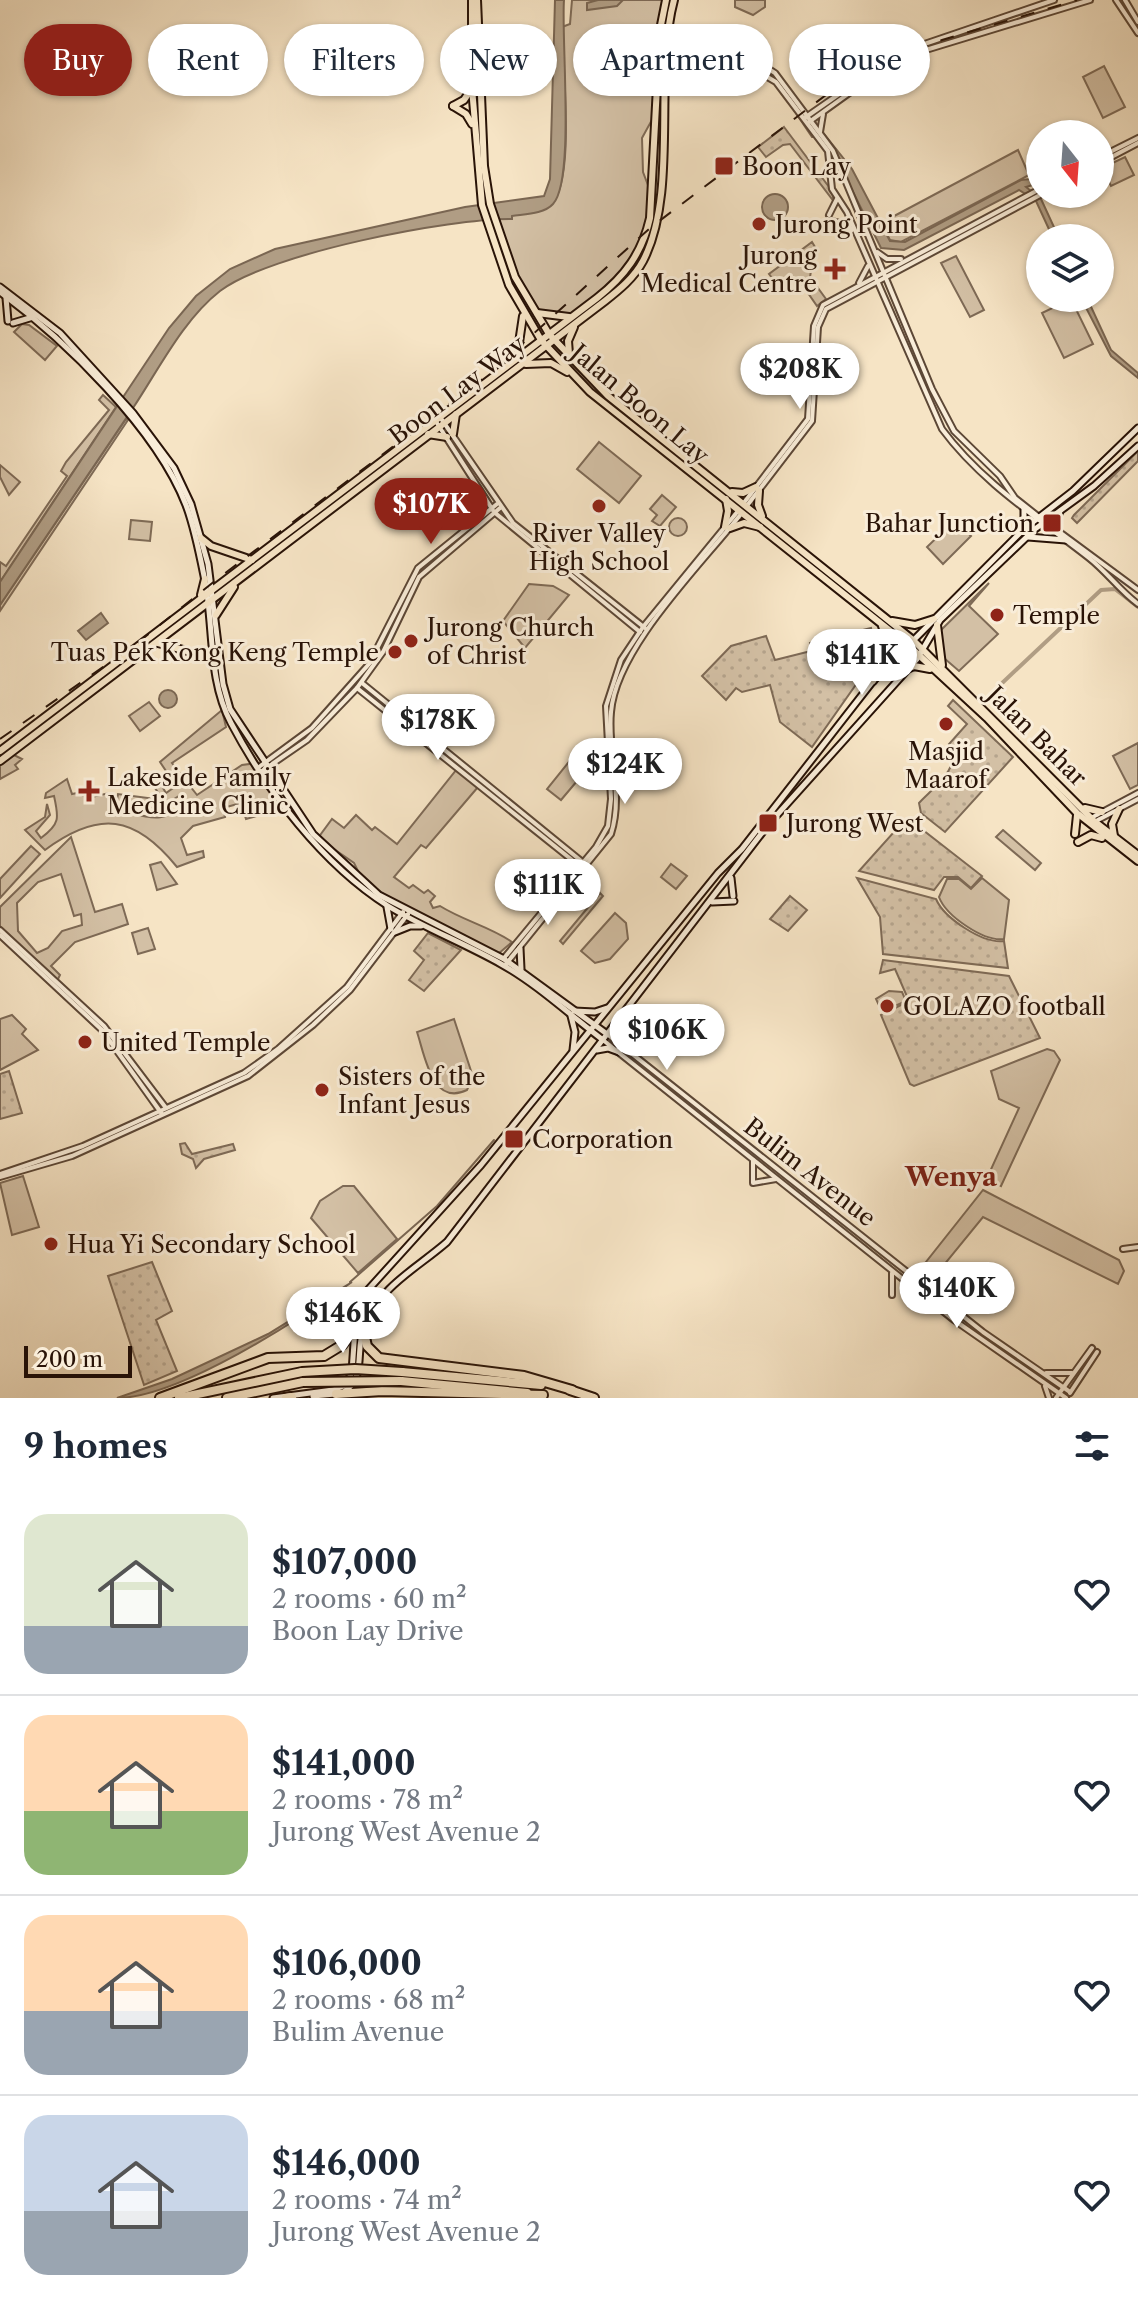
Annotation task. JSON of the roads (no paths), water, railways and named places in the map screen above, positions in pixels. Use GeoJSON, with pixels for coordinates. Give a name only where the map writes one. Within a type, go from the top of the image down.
{"type":"FeatureCollection","features":[{"type":"Feature","properties":{"kind":"highway"},"geometry":{"type":"LineString","coordinates":[[160,1398],[268,1358],[324,1356],[342,1345],[359,1328],[367,1346],[379,1358],[524,1376],[594,1398]]}},
{"type":"Feature","properties":{"kind":"highway"},"geometry":{"type":"LineString","coordinates":[[354,1375],[367,1387],[382,1391]]}},
{"type":"Feature","properties":{"kind":"highway"},"geometry":{"type":"LineString","coordinates":[[179,1398],[302,1377],[510,1381],[572,1390]]}},
{"type":"Feature","properties":{"kind":"highway"},"geometry":{"type":"LineString","coordinates":[[227,1398],[302,1377]]}},
{"type":"Feature","properties":{"kind":"highway"},"geometry":{"type":"LineString","coordinates":[[402,1377],[547,1397]]}},
{"type":"Feature","properties":{"kind":"highway"},"geometry":{"type":"LineString","coordinates":[[336,1394],[382,1391],[547,1397]]}},
{"type":"Feature","properties":{"kind":"main road","name":"Jalan Boon Lay"},"geometry":{"type":"LineString","coordinates":[[473,24],[474,0]]}},
{"type":"Feature","properties":{"kind":"main road","name":"Jalan Boon Lay"},"geometry":{"type":"LineString","coordinates":[[474,0],[476,129],[490,204],[515,277],[535,313],[570,358],[608,396],[727,495]]}},
{"type":"Feature","properties":{"kind":"main road","name":"Boon Lay Way"},"geometry":{"type":"LineString","coordinates":[[664,24],[666,0]]}},
{"type":"Feature","properties":{"kind":"main road","name":"Boon Lay Way"},"geometry":{"type":"LineString","coordinates":[[670,24],[674,0]]}},
{"type":"Feature","properties":{"kind":"main road"},"geometry":{"type":"LineString","coordinates":[[467,96],[453,106],[466,114],[476,129]]}},
{"type":"Feature","properties":{"kind":"main road","name":"Jalan Boon Lay"},"geometry":{"type":"LineString","coordinates":[[473,96],[486,220],[497,257],[523,313],[544,343],[574,376],[727,495],[764,519],[889,620],[922,653]]}},
{"type":"Feature","properties":{"kind":"main road","name":"Boon Lay Way"},"geometry":{"type":"LineString","coordinates":[[575,319],[626,272],[647,231],[659,96]]}},
{"type":"Feature","properties":{"kind":"main road","name":"Boon Lay Way"},"geometry":{"type":"LineString","coordinates":[[0,751],[633,276],[655,232],[660,193],[663,96]]}},
{"type":"Feature","properties":{"kind":"main road"},"geometry":{"type":"LineString","coordinates":[[1,291],[9,305],[10,322],[34,317]]}},
{"type":"Feature","properties":{"kind":"main road"},"geometry":{"type":"LineString","coordinates":[[1,291],[76,354]]}},
{"type":"Feature","properties":{"kind":"main road"},"geometry":{"type":"LineString","coordinates":[[1,291],[30,307],[76,354],[132,415],[174,468],[201,538],[211,600],[214,663],[224,707],[319,849],[387,905],[521,970],[572,1013],[575,1032],[572,1052]]}},
{"type":"Feature","properties":{"kind":"main road"},"geometry":{"type":"LineString","coordinates":[[523,313],[517,363],[542,361],[574,376]]}},
{"type":"Feature","properties":{"kind":"main road"},"geometry":{"type":"LineString","coordinates":[[535,313],[552,318],[575,319],[568,341],[570,358]]}},
{"type":"Feature","properties":{"kind":"main road","name":"Boon Lay Way"},"geometry":{"type":"LineString","coordinates":[[0,761],[428,434],[440,421],[456,414],[517,363]]}},
{"type":"Feature","properties":{"kind":"main road"},"geometry":{"type":"LineString","coordinates":[[428,434],[450,436],[456,414]]}},
{"type":"Feature","properties":{"kind":"main road"},"geometry":{"type":"LineString","coordinates":[[132,415],[178,487],[210,591]]}},
{"type":"Feature","properties":{"kind":"main road"},"geometry":{"type":"LineString","coordinates":[[289,1398],[336,1394],[349,1389],[354,1375],[362,1301],[374,1281],[465,1184],[718,873],[742,849],[873,681],[910,642],[936,622],[1027,537],[1040,520],[1138,428]]}},
{"type":"Feature","properties":{"kind":"main road"},"geometry":{"type":"LineString","coordinates":[[359,1328],[391,1286],[447,1242],[732,877],[768,825],[922,653],[936,622],[1024,529],[1094,486],[1138,446]]}},
{"type":"Feature","properties":{"kind":"main road"},"geometry":{"type":"LineString","coordinates":[[763,528],[744,523],[727,528],[727,495],[757,489],[758,505],[764,519]]}},
{"type":"Feature","properties":{"kind":"main road","name":"Jalan Boon Lay"},"geometry":{"type":"LineString","coordinates":[[743,507],[763,528],[881,624],[910,642]]}},
{"type":"Feature","properties":{"kind":"main road"},"geometry":{"type":"LineString","coordinates":[[1058,529],[1056,518],[1063,507]]}},
{"type":"Feature","properties":{"kind":"main road"},"geometry":{"type":"LineString","coordinates":[[1024,510],[1024,529]]}},
{"type":"Feature","properties":{"kind":"main road"},"geometry":{"type":"LineString","coordinates":[[1027,537],[1066,540]]}},
{"type":"Feature","properties":{"kind":"main road"},"geometry":{"type":"LineString","coordinates":[[201,538],[211,546],[252,560]]}},
{"type":"Feature","properties":{"kind":"main road"},"geometry":{"type":"LineString","coordinates":[[197,601],[205,579]]}},
{"type":"Feature","properties":{"kind":"main road"},"geometry":{"type":"LineString","coordinates":[[216,615],[238,580]]}},
{"type":"Feature","properties":{"kind":"main road"},"geometry":{"type":"LineString","coordinates":[[211,600],[216,615],[223,684],[235,726]]}},
{"type":"Feature","properties":{"kind":"main road"},"geometry":{"type":"LineString","coordinates":[[889,620],[915,625],[936,622]]}},
{"type":"Feature","properties":{"kind":"main road"},"geometry":{"type":"LineString","coordinates":[[936,622],[942,667]]}},
{"type":"Feature","properties":{"kind":"main road"},"geometry":{"type":"LineString","coordinates":[[873,681],[887,656],[887,640],[881,624]]}},
{"type":"Feature","properties":{"kind":"main road"},"geometry":{"type":"LineString","coordinates":[[156,643],[166,643],[208,657],[214,663]]}},
{"type":"Feature","properties":{"kind":"main road","name":"Jalan Bahar"},"geometry":{"type":"LineString","coordinates":[[922,653],[942,667],[1042,770],[1077,813],[1138,858]]}},
{"type":"Feature","properties":{"kind":"main road","name":"Jalan Bahar"},"geometry":{"type":"LineString","coordinates":[[922,653],[943,678],[1075,801],[1091,822]]}},
{"type":"Feature","properties":{"kind":"main road"},"geometry":{"type":"LineString","coordinates":[[903,671],[920,665],[943,678]]}},
{"type":"Feature","properties":{"kind":"main road"},"geometry":{"type":"LineString","coordinates":[[263,767],[329,852],[379,895],[426,928],[505,962],[605,1037]]}},
{"type":"Feature","properties":{"kind":"main road"},"geometry":{"type":"LineString","coordinates":[[1075,801],[1087,810],[1102,812]]}},
{"type":"Feature","properties":{"kind":"main road"},"geometry":{"type":"LineString","coordinates":[[1077,813],[1076,838],[1091,835],[1112,840],[1112,824],[1119,809]]}},
{"type":"Feature","properties":{"kind":"main road"},"geometry":{"type":"LineString","coordinates":[[711,903],[734,898],[732,877]]}},
{"type":"Feature","properties":{"kind":"main road"},"geometry":{"type":"LineString","coordinates":[[387,905],[393,931],[410,926],[426,928]]}},
{"type":"Feature","properties":{"kind":"main road"},"geometry":{"type":"LineString","coordinates":[[520,948],[518,961],[521,970]]}},
{"type":"Feature","properties":{"kind":"main road"},"geometry":{"type":"LineString","coordinates":[[572,1013],[595,1012],[613,1003]]}},
{"type":"Feature","properties":{"kind":"main road"},"geometry":{"type":"LineString","coordinates":[[622,1045],[620,1027],[625,1011]]}},
{"type":"Feature","properties":{"kind":"main road"},"geometry":{"type":"LineString","coordinates":[[593,1052],[608,1048],[619,1052]]}},
{"type":"Feature","properties":{"kind":"main road"},"geometry":{"type":"LineString","coordinates":[[273,1398],[338,1389],[354,1375]]}},
{"type":"Feature","properties":{"kind":"street"},"geometry":{"type":"LineString","coordinates":[[807,119],[898,53],[1054,0]]}},
{"type":"Feature","properties":{"kind":"street"},"geometry":{"type":"LineString","coordinates":[[807,119],[827,109],[880,71],[916,53],[1090,0]]}},
{"type":"Feature","properties":{"kind":"street"},"geometry":{"type":"LineString","coordinates":[[1116,0],[1138,33]]}},
{"type":"Feature","properties":{"kind":"street"},"geometry":{"type":"LineString","coordinates":[[1125,0],[1138,22]]}},
{"type":"Feature","properties":{"kind":"street"},"geometry":{"type":"LineString","coordinates":[[1132,14],[1133,0]]}},
{"type":"Feature","properties":{"kind":"street"},"geometry":{"type":"LineString","coordinates":[[773,76],[828,151],[832,189],[856,235],[942,429],[958,450],[1024,510],[1058,529],[1138,590]]}},
{"type":"Feature","properties":{"kind":"street"},"geometry":{"type":"LineString","coordinates":[[773,80],[833,151],[839,175],[875,249],[937,401],[954,431],[1000,476],[1015,498],[1107,573],[1138,604]]}},
{"type":"Feature","properties":{"kind":"street"},"geometry":{"type":"LineString","coordinates":[[820,133],[819,120],[827,109]]}},
{"type":"Feature","properties":{"kind":"street"},"geometry":{"type":"LineString","coordinates":[[1114,151],[1138,141]]}},
{"type":"Feature","properties":{"kind":"street"},"geometry":{"type":"LineString","coordinates":[[1114,155],[1138,141]]}},
{"type":"Feature","properties":{"kind":"street"},"geometry":{"type":"LineString","coordinates":[[837,197],[830,218],[848,225],[856,235]]}},
{"type":"Feature","properties":{"kind":"street"},"geometry":{"type":"LineString","coordinates":[[505,962],[611,834],[616,813],[610,723],[612,698],[621,670],[808,419],[817,313],[831,299],[1026,199]]}},
{"type":"Feature","properties":{"kind":"street"},"geometry":{"type":"LineString","coordinates":[[884,274],[899,269],[1026,200]]}},
{"type":"Feature","properties":{"kind":"street"},"geometry":{"type":"LineString","coordinates":[[875,249],[887,259],[908,258]]}},
{"type":"Feature","properties":{"kind":"street"},"geometry":{"type":"LineString","coordinates":[[859,287],[868,264]]}},
{"type":"Feature","properties":{"kind":"street"},"geometry":{"type":"LineString","coordinates":[[890,288],[899,269]]}},
{"type":"Feature","properties":{"kind":"street"},"geometry":{"type":"LineString","coordinates":[[859,287],[881,295]]}},
{"type":"Feature","properties":{"kind":"street"},"geometry":{"type":"LineString","coordinates":[[440,421],[513,523],[641,629]]}},
{"type":"Feature","properties":{"kind":"street"},"geometry":{"type":"LineString","coordinates":[[450,436],[493,510],[647,633]]}},
{"type":"Feature","properties":{"kind":"street"},"geometry":{"type":"LineString","coordinates":[[263,767],[307,740],[383,652],[400,609],[419,577],[498,506]]}},
{"type":"Feature","properties":{"kind":"street"},"geometry":{"type":"LineString","coordinates":[[505,962],[520,948],[584,866],[606,831],[611,813],[605,723],[607,697],[621,660],[641,629],[727,528]]}},
{"type":"Feature","properties":{"kind":"street"},"geometry":{"type":"LineString","coordinates":[[356,684],[584,866]]}},
{"type":"Feature","properties":{"kind":"street"},"geometry":{"type":"LineString","coordinates":[[1091,822],[1102,812],[1138,793]]}},
{"type":"Feature","properties":{"kind":"street"},"geometry":{"type":"LineString","coordinates":[[1091,822],[1138,799]]}},
{"type":"Feature","properties":{"kind":"street"},"geometry":{"type":"LineString","coordinates":[[0,1176],[63,1159],[235,1078],[275,1051],[347,987],[406,913]]}},
{"type":"Feature","properties":{"kind":"street"},"geometry":{"type":"LineString","coordinates":[[0,932],[104,1026],[165,1112]]}},
{"type":"Feature","properties":{"kind":"street","name":"Bulim Avenue"},"geometry":{"type":"LineString","coordinates":[[605,1037],[622,1045],[983,1332],[1040,1371],[1060,1393]]}},
{"type":"Feature","properties":{"kind":"street","name":"Bulim Avenue"},"geometry":{"type":"LineString","coordinates":[[605,1037],[619,1052],[891,1270],[1041,1381],[1068,1396]]}},
{"type":"Feature","properties":{"kind":"street"},"geometry":{"type":"LineString","coordinates":[[752,1158],[753,1183],[779,1180]]}},
{"type":"Feature","properties":{"kind":"street"},"geometry":{"type":"LineString","coordinates":[[1123,1249],[1138,1247]]}},
{"type":"Feature","properties":{"kind":"street"},"geometry":{"type":"LineString","coordinates":[[891,1270],[892,1295]]}},
{"type":"Feature","properties":{"kind":"street"},"geometry":{"type":"LineString","coordinates":[[1060,1393],[1092,1348]]}},
{"type":"Feature","properties":{"kind":"street"},"geometry":{"type":"LineString","coordinates":[[1068,1396],[1097,1352]]}},
{"type":"Feature","properties":{"kind":"street"},"geometry":{"type":"LineString","coordinates":[[1040,1371],[1059,1376],[1074,1373]]}},
{"type":"Feature","properties":{"kind":"street"},"geometry":{"type":"LineString","coordinates":[[1041,1381],[1049,1398]]}},
{"type":"Feature","properties":{"kind":"waterway"},"geometry":{"type":"LineString","coordinates":[[999,686],[1101,590],[1115,589],[1138,607]]}},
{"type":"Feature","properties":{"kind":"waterway"},"geometry":{"type":"LineString","coordinates":[[350,1282],[437,1206],[494,1140]]}},
{"type":"Feature","properties":{"kind":"railway"},"geometry":{"type":"LineString","coordinates":[[0,739],[136,644],[488,375],[650,228],[855,73],[942,40],[1077,0]]}},
{"type":"Feature","properties":{"kind":"place","name":"Boon Lay"},"geometry":{"type":"Point","coordinates":[724,166]}},
{"type":"Feature","properties":{"kind":"place","name":"Jurong Point"},"geometry":{"type":"Point","coordinates":[759,224]}},
{"type":"Feature","properties":{"kind":"place","name":"Jurong Medical Centre"},"geometry":{"type":"Point","coordinates":[835,269]}},
{"type":"Feature","properties":{"kind":"place","name":"River Valley High School"},"geometry":{"type":"Point","coordinates":[599,506]}},
{"type":"Feature","properties":{"kind":"place","name":"Bahar Junction"},"geometry":{"type":"Point","coordinates":[1052,523]}},
{"type":"Feature","properties":{"kind":"place","name":"Temple"},"geometry":{"type":"Point","coordinates":[997,615]}},
{"type":"Feature","properties":{"kind":"place","name":"Jurong Church of Christ"},"geometry":{"type":"Point","coordinates":[411,641]}},
{"type":"Feature","properties":{"kind":"place","name":"Tuas Pek Kong Keng Temple"},"geometry":{"type":"Point","coordinates":[395,652]}},
{"type":"Feature","properties":{"kind":"place","name":"Masjid Maarof"},"geometry":{"type":"Point","coordinates":[946,724]}},
{"type":"Feature","properties":{"kind":"place","name":"Lakeside Family Medicine Clinic"},"geometry":{"type":"Point","coordinates":[89,791]}},
{"type":"Feature","properties":{"kind":"place","name":"Jurong West"},"geometry":{"type":"Point","coordinates":[768,823]}},
{"type":"Feature","properties":{"kind":"place","name":"GOLAZO football"},"geometry":{"type":"Point","coordinates":[887,1006]}},
{"type":"Feature","properties":{"kind":"place","name":"United Temple"},"geometry":{"type":"Point","coordinates":[85,1042]}},
{"type":"Feature","properties":{"kind":"place","name":"Sisters of the Infant Jesus"},"geometry":{"type":"Point","coordinates":[322,1090]}},
{"type":"Feature","properties":{"kind":"place","name":"Corporation"},"geometry":{"type":"Point","coordinates":[514,1139]}},
{"type":"Feature","properties":{"kind":"place","name":"Hua Yi Secondary School"},"geometry":{"type":"Point","coordinates":[51,1244]}},
{"type":"Feature","properties":{"kind":"district","name":"Wenya"},"geometry":{"type":"Point","coordinates":[951,1177]}}]}
